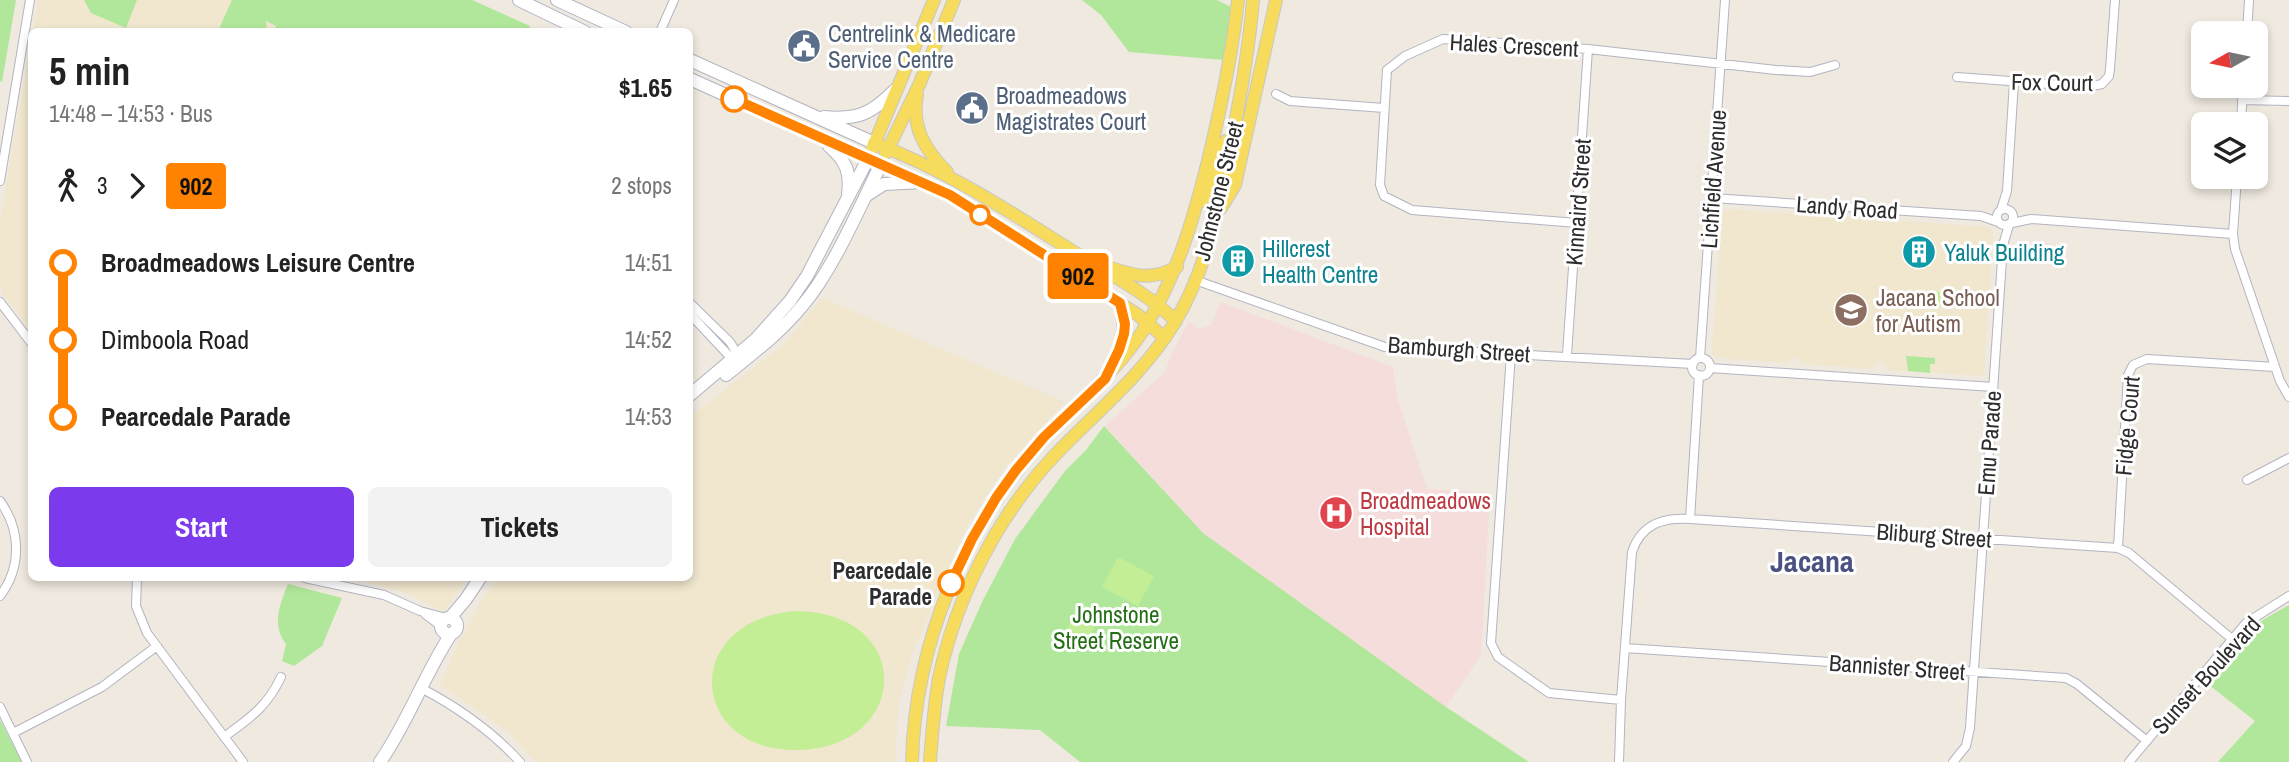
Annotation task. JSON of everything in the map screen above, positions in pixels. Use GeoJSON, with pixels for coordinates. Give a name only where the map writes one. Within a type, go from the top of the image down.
{"type":"FeatureCollection","features":[{"type":"Feature","properties":{"kind":"main road"},"geometry":{"type":"LineString","coordinates":[[934,0],[868,159],[950,195],[1120,303],[1148,322],[1165,338]]}},
{"type":"Feature","properties":{"kind":"main road"},"geometry":{"type":"LineString","coordinates":[[881,164],[919,85],[954,0]]}},
{"type":"Feature","properties":{"kind":"main road","name":"Johnstone Street"},"geometry":{"type":"LineString","coordinates":[[912,762],[916,708],[925,663],[933,633],[963,557],[996,498],[1016,470],[1044,437],[1105,379],[1148,322],[1177,267],[1196,210],[1224,95],[1238,0]]}},
{"type":"Feature","properties":{"kind":"main road","name":"Johnstone Street"},"geometry":{"type":"LineString","coordinates":[[930,762],[933,719],[942,667],[956,617],[1006,519],[1041,471],[1135,376],[1176,321],[1195,280],[1214,227],[1245,76],[1253,0]]}},
{"type":"Feature","properties":{"kind":"main road"},"geometry":{"type":"LineString","coordinates":[[1214,227],[1222,206],[1235,185],[1276,0]]}},
{"type":"Feature","properties":{"kind":"main road"},"geometry":{"type":"LineString","coordinates":[[919,85],[915,104],[920,137],[928,153],[954,179]]}},
{"type":"Feature","properties":{"kind":"main road"},"geometry":{"type":"LineString","coordinates":[[1196,210],[1211,186],[1222,144],[1227,140],[1231,142]]}},
{"type":"Feature","properties":{"kind":"main road"},"geometry":{"type":"LineString","coordinates":[[874,143],[954,179],[1158,303],[1176,321]]}},
{"type":"Feature","properties":{"kind":"main road"},"geometry":{"type":"LineString","coordinates":[[1017,238],[1026,222]]}},
{"type":"Feature","properties":{"kind":"main road"},"geometry":{"type":"LineString","coordinates":[[1084,259],[1119,271],[1150,276],[1164,274],[1177,267]]}},
{"type":"Feature","properties":{"kind":"main road"},"geometry":{"type":"LineString","coordinates":[[1105,379],[1124,334],[1125,324],[1120,303]]}},
{"type":"Feature","properties":{"kind":"main road"},"geometry":{"type":"LineString","coordinates":[[925,663],[942,667]]}},
{"type":"Feature","properties":{"kind":"street"},"geometry":{"type":"LineString","coordinates":[[0,179],[30,0]]}},
{"type":"Feature","properties":{"kind":"street"},"geometry":{"type":"LineString","coordinates":[[519,0],[577,28]]}},
{"type":"Feature","properties":{"kind":"street"},"geometry":{"type":"LineString","coordinates":[[557,0],[617,28]]}},
{"type":"Feature","properties":{"kind":"street"},"geometry":{"type":"LineString","coordinates":[[662,28],[674,0]]}},
{"type":"Feature","properties":{"kind":"street","name":"Lichfield Avenue"},"geometry":{"type":"LineString","coordinates":[[1700,358],[1725,0]]}},
{"type":"Feature","properties":{"kind":"street","name":"Fox Court"},"geometry":{"type":"LineString","coordinates":[[1957,77],[2088,87],[2102,84],[2109,76],[2115,0]]}},
{"type":"Feature","properties":{"kind":"street"},"geometry":{"type":"LineString","coordinates":[[2248,21],[2249,0]]}},
{"type":"Feature","properties":{"kind":"street","name":"Hales Crescent"},"geometry":{"type":"LineString","coordinates":[[1577,223],[1412,210],[1384,196],[1380,185],[1387,70],[1405,56],[1443,39],[1588,49],[1807,72],[1835,65]]}},
{"type":"Feature","properties":{"kind":"street","name":"Kinnaird Street"},"geometry":{"type":"LineString","coordinates":[[1567,355],[1588,49]]}},
{"type":"Feature","properties":{"kind":"street"},"geometry":{"type":"LineString","coordinates":[[693,61],[874,143]]}},
{"type":"Feature","properties":{"kind":"street"},"geometry":{"type":"LineString","coordinates":[[693,80],[868,159],[813,279]]}},
{"type":"Feature","properties":{"kind":"street"},"geometry":{"type":"LineString","coordinates":[[2005,224],[2000,211],[2007,191],[2014,82]]}},
{"type":"Feature","properties":{"kind":"street"},"geometry":{"type":"LineString","coordinates":[[817,117],[862,115],[878,106],[895,90]]}},
{"type":"Feature","properties":{"kind":"street"},"geometry":{"type":"LineString","coordinates":[[1276,94],[1290,101],[1384,108]]}},
{"type":"Feature","properties":{"kind":"street"},"geometry":{"type":"LineString","coordinates":[[2242,112],[2242,100],[2289,101]]}},
{"type":"Feature","properties":{"kind":"street"},"geometry":{"type":"LineString","coordinates":[[823,140],[848,167],[850,180],[846,205]]}},
{"type":"Feature","properties":{"kind":"street"},"geometry":{"type":"LineString","coordinates":[[695,391],[723,377],[813,279],[865,196],[881,164]]}},
{"type":"Feature","properties":{"kind":"street"},"geometry":{"type":"LineString","coordinates":[[865,196],[884,184],[923,182]]}},
{"type":"Feature","properties":{"kind":"street"},"geometry":{"type":"LineString","coordinates":[[2236,189],[2233,234],[2235,249],[2275,366],[2289,397]]}},
{"type":"Feature","properties":{"kind":"street"},"geometry":{"type":"LineString","coordinates":[[2005,224],[2012,212],[2007,191]]}},
{"type":"Feature","properties":{"kind":"street","name":"Landy Road"},"geometry":{"type":"LineString","coordinates":[[1712,198],[1981,216],[2005,224]]}},
{"type":"Feature","properties":{"kind":"street","name":"Landy Road"},"geometry":{"type":"LineString","coordinates":[[1981,216],[2000,211],[2012,212]]}},
{"type":"Feature","properties":{"kind":"street"},"geometry":{"type":"LineString","coordinates":[[2012,212],[2031,219]]}},
{"type":"Feature","properties":{"kind":"street"},"geometry":{"type":"LineString","coordinates":[[2005,224],[2031,219],[2233,234]]}},
{"type":"Feature","properties":{"kind":"street","name":"Emu Parade"},"geometry":{"type":"LineString","coordinates":[[1953,762],[1962,752],[1969,737],[2005,224]]}},
{"type":"Feature","properties":{"kind":"street","name":"Bamburgh Street"},"geometry":{"type":"LineString","coordinates":[[1195,280],[1385,346],[1693,364]]}},
{"type":"Feature","properties":{"kind":"street"},"geometry":{"type":"LineString","coordinates":[[0,302],[28,339]]}},
{"type":"Feature","properties":{"kind":"street"},"geometry":{"type":"LineString","coordinates":[[693,306],[730,342],[737,359]]}},
{"type":"Feature","properties":{"kind":"street"},"geometry":{"type":"LineString","coordinates":[[693,317],[737,359]]}},
{"type":"Feature","properties":{"kind":"street"},"geometry":{"type":"LineString","coordinates":[[1511,354],[1491,643],[1493,651],[1549,693],[1621,700]]}},
{"type":"Feature","properties":{"kind":"street"},"geometry":{"type":"LineString","coordinates":[[1700,358],[1709,361],[1710,368],[1707,374],[1699,375],[1694,372],[1693,364],[1700,358]]}},
{"type":"Feature","properties":{"kind":"street","name":"Fidge Court"},"geometry":{"type":"LineString","coordinates":[[2118,548],[2129,375],[2133,365],[2147,359],[2275,366]]}},
{"type":"Feature","properties":{"kind":"street"},"geometry":{"type":"LineString","coordinates":[[1710,368],[1993,387]]}},
{"type":"Feature","properties":{"kind":"street"},"geometry":{"type":"LineString","coordinates":[[1690,519],[1699,375]]}},
{"type":"Feature","properties":{"kind":"street"},"geometry":{"type":"LineString","coordinates":[[2246,480],[2289,457]]}},
{"type":"Feature","properties":{"kind":"street"},"geometry":{"type":"LineString","coordinates":[[0,500],[13,524],[16,549],[12,573],[0,596]]}},
{"type":"Feature","properties":{"kind":"street","name":"Bliburg Street"},"geometry":{"type":"LineString","coordinates":[[1625,648],[1631,563],[1635,544],[1640,534],[1657,522],[1673,518],[2118,548]]}},
{"type":"Feature","properties":{"kind":"street"},"geometry":{"type":"LineString","coordinates":[[2118,548],[2129,553],[2232,639]]}},
{"type":"Feature","properties":{"kind":"street"},"geometry":{"type":"LineString","coordinates":[[136,581],[138,615],[156,646],[243,762]]}},
{"type":"Feature","properties":{"kind":"street"},"geometry":{"type":"LineString","coordinates":[[318,581],[384,596],[448,625]]}},
{"type":"Feature","properties":{"kind":"street"},"geometry":{"type":"LineString","coordinates":[[380,762],[398,734],[421,688],[448,625],[478,581]]}},
{"type":"Feature","properties":{"kind":"street","name":"Sunset Boulevard"},"geometry":{"type":"LineString","coordinates":[[2129,762],[2232,639],[2254,617],[2289,596]]}},
{"type":"Feature","properties":{"kind":"street"},"geometry":{"type":"LineString","coordinates":[[15,732],[102,687],[156,646]]}},
{"type":"Feature","properties":{"kind":"street"},"geometry":{"type":"LineString","coordinates":[[1619,762],[1625,648]]}},
{"type":"Feature","properties":{"kind":"street","name":"Bannister Street"},"geometry":{"type":"LineString","coordinates":[[1625,648],[2071,680],[2147,741]]}},
{"type":"Feature","properties":{"kind":"street"},"geometry":{"type":"LineString","coordinates":[[224,737],[262,708],[274,693],[281,677]]}},
{"type":"Feature","properties":{"kind":"street"},"geometry":{"type":"LineString","coordinates":[[421,688],[474,719],[505,745],[520,762]]}},
{"type":"Feature","properties":{"kind":"street"},"geometry":{"type":"LineString","coordinates":[[0,707],[15,732],[27,762]]}},
{"type":"Feature","properties":{"kind":"shaded area"},"geometry":{"type":"Polygon","coordinates":[[[38,0],[233,0],[231,5],[276,26],[275,28],[34,28],[38,0]]]}},
{"type":"Feature","properties":{"kind":"shaded area"},"geometry":{"type":"Polygon","coordinates":[[[28,58],[28,326],[2,293],[0,223],[28,58]]]}},
{"type":"Feature","properties":{"kind":"shaded area","name":"Jacana School for Autism"},"geometry":{"type":"Polygon","coordinates":[[[1726,209],[1989,227],[1993,232],[1984,373],[1980,376],[1888,370],[1881,360],[1873,369],[1802,364],[1795,356],[1786,363],[1716,358],[1712,353],[1722,213],[1726,209]]]}},
{"type":"Feature","properties":{"kind":"shaded area"},"geometry":{"type":"Polygon","coordinates":[[[822,298],[1065,402],[1006,466],[966,527],[912,655],[899,701],[895,762],[536,762],[508,732],[441,685],[459,642],[484,596],[496,581],[693,581],[693,415],[785,343],[822,298]]]}},
{"type":"Feature","properties":{"kind":"shaded area","name":"Broadmeadows Hospital"},"geometry":{"type":"Polygon","coordinates":[[[1220,302],[1393,367],[1397,397],[1427,489],[1490,493],[1481,655],[1446,707],[1203,533],[1105,426],[1165,372],[1189,321],[1199,329],[1212,325],[1220,302]]]}},
{"type":"Feature","properties":{"kind":"shaded area"},"geometry":{"type":"Polygon","coordinates":[[[363,581],[466,581],[444,612],[406,593],[363,581]]]}},
{"type":"Feature","properties":{"kind":"green space"},"geometry":{"type":"Polygon","coordinates":[[[0,0],[16,0],[2,82],[0,81],[0,0]]]}},
{"type":"Feature","properties":{"kind":"green space"},"geometry":{"type":"Polygon","coordinates":[[[84,0],[137,0],[126,28],[91,13],[84,0]]]}},
{"type":"Feature","properties":{"kind":"green space"},"geometry":{"type":"Polygon","coordinates":[[[232,0],[472,0],[530,26],[275,28],[266,21],[267,28],[219,28],[232,0]]]}},
{"type":"Feature","properties":{"kind":"green space"},"geometry":{"type":"Polygon","coordinates":[[[1082,0],[1217,0],[1231,7],[1224,60],[1129,52],[1101,15],[1082,0]]]}},
{"type":"Feature","properties":{"kind":"green space"},"geometry":{"type":"Polygon","coordinates":[[[1912,290],[1941,292],[1940,307],[1911,306],[1912,290]]]}},
{"type":"Feature","properties":{"kind":"green space"},"geometry":{"type":"Polygon","coordinates":[[[1906,356],[1935,358],[1935,364],[1930,364],[1930,373],[1908,371],[1906,356]]]}},
{"type":"Feature","properties":{"kind":"green space","name":"Johnstone Street Reserve"},"geometry":{"type":"Polygon","coordinates":[[[1104,426],[1203,533],[1446,707],[1529,762],[1080,762],[1040,730],[946,726],[959,654],[1015,539],[1065,471],[1086,450],[1104,426]]]}},
{"type":"Feature","properties":{"kind":"green space"},"geometry":{"type":"Polygon","coordinates":[[[1118,557],[1154,576],[1138,606],[1102,587],[1118,557]]]}},
{"type":"Feature","properties":{"kind":"green space"},"geometry":{"type":"Polygon","coordinates":[[[288,584],[342,598],[322,646],[294,666],[282,661],[286,644],[281,637],[278,622],[288,584]]]}},
{"type":"Feature","properties":{"kind":"green space"},"geometry":{"type":"Polygon","coordinates":[[[1081,604],[1101,615],[1086,642],[1066,631],[1081,604]]]}},
{"type":"Feature","properties":{"kind":"green space"},"geometry":{"type":"Polygon","coordinates":[[[2289,605],[2289,762],[2218,762],[2255,721],[2208,684],[2251,630],[2289,605]]]}},
{"type":"Feature","properties":{"kind":"green space"},"geometry":{"type":"Polygon","coordinates":[[[794,611],[834,617],[862,632],[879,654],[884,679],[879,705],[863,727],[836,743],[799,750],[762,745],[736,731],[719,710],[712,686],[716,661],[731,638],[757,620],[794,611]]]}},
{"type":"Feature","properties":{"kind":"green space"},"geometry":{"type":"Polygon","coordinates":[[[0,720],[22,762],[0,762],[0,720]]]}},
{"type":"Feature","properties":{"kind":"bus line","name":"902"},"geometry":{"type":"LineString","coordinates":[[734,99],[950,195],[1120,303],[1125,324],[1124,334],[1105,379],[1044,437],[1016,470],[972,539],[951,583]]}},
{"type":"Feature","properties":{"kind":"place","name":"Centrelink & Medicare Service Centre"},"geometry":{"type":"Point","coordinates":[804,46]}},
{"type":"Feature","properties":{"kind":"place","name":"Broadmeadows Magistrates Court"},"geometry":{"type":"Point","coordinates":[972,108]}},
{"type":"Feature","properties":{"kind":"place","name":"Yaluk Building"},"geometry":{"type":"Point","coordinates":[1919,252]}},
{"type":"Feature","properties":{"kind":"place","name":"Hillcrest Health Centre"},"geometry":{"type":"Point","coordinates":[1238,261]}},
{"type":"Feature","properties":{"kind":"place","name":"Jacana School for Autism"},"geometry":{"type":"Point","coordinates":[1851,310]}},
{"type":"Feature","properties":{"kind":"place","name":"Broadmeadows Hospital"},"geometry":{"type":"Point","coordinates":[1336,513]}},
{"type":"Feature","properties":{"kind":"place","name":"Pearcedale Parade"},"geometry":{"type":"Point","coordinates":[951,583]}},
{"type":"Feature","properties":{"kind":"district","name":"Jacana"},"geometry":{"type":"Point","coordinates":[1812,561]}}]}
